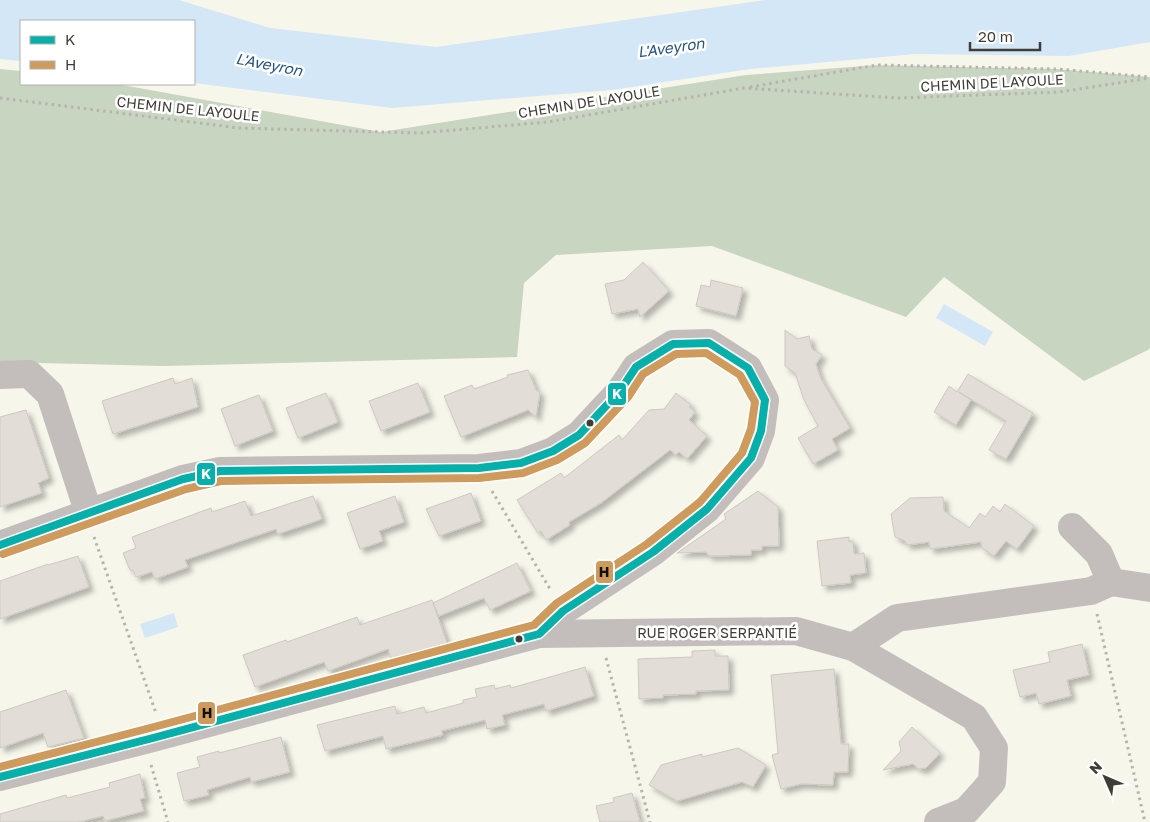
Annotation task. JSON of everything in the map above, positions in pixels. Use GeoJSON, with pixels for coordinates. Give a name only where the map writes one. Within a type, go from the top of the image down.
{"type":"FeatureCollection","features":[{"type":"Feature","properties":{"kind":"street"},"geometry":{"type":"LineString","coordinates":[[0,545],[183,479],[220,471],[479,468],[521,463],[553,451],[579,435],[620,391],[636,367],[673,344],[709,343],[748,368],[765,400],[761,431],[751,458],[707,509],[653,552],[563,611],[539,634],[153,738],[0,777]]}},
{"type":"Feature","properties":{"kind":"street"},"geometry":{"type":"LineString","coordinates":[[0,375],[29,374],[50,394],[89,514]]}},
{"type":"Feature","properties":{"kind":"street"},"geometry":{"type":"LineString","coordinates":[[1072,527],[1099,554],[1101,586]]}},
{"type":"Feature","properties":{"kind":"street"},"geometry":{"type":"LineString","coordinates":[[853,647],[897,618],[1101,586],[1150,588]]}},
{"type":"Feature","properties":{"kind":"street","name":"RUE ROGER SERPANTIÉ"},"geometry":{"type":"LineString","coordinates":[[539,634],[796,631],[853,647],[974,716],[994,748],[992,782],[966,811],[938,822]]}},
{"type":"Feature","properties":{"kind":"path"},"geometry":{"type":"LineString","coordinates":[[744,88],[877,65],[1057,68],[1150,78]]}},
{"type":"Feature","properties":{"kind":"path","name":"CHEMIN DE LAYOULE"},"geometry":{"type":"LineString","coordinates":[[0,98],[239,128],[420,132],[548,122],[744,88],[897,98],[1060,92],[1150,78]]}},
{"type":"Feature","properties":{"kind":"path"},"geometry":{"type":"LineString","coordinates":[[479,468],[563,611]]}},
{"type":"Feature","properties":{"kind":"path"},"geometry":{"type":"LineString","coordinates":[[89,514],[94,537],[158,721],[153,738],[151,764],[168,822]]}},
{"type":"Feature","properties":{"kind":"path"},"geometry":{"type":"LineString","coordinates":[[1101,586],[1145,822]]}},
{"type":"Feature","properties":{"kind":"path"},"geometry":{"type":"LineString","coordinates":[[600,633],[650,822]]}},
{"type":"Feature","properties":{"kind":"green space"},"geometry":{"type":"Polygon","coordinates":[[[877,65],[1057,69],[1150,77],[1150,348],[1084,381],[944,277],[906,317],[712,246],[556,255],[524,283],[517,357],[163,366],[0,362],[0,69],[20,71],[20,85],[122,85],[381,132],[746,75],[877,65]]]}},
{"type":"Feature","properties":{"kind":"water","name":"L'Aveyron"},"geometry":{"type":"Polygon","coordinates":[[[0,0],[179,0],[270,28],[436,47],[765,0],[1150,0],[1150,42],[1069,56],[915,54],[750,69],[612,90],[392,108],[195,83],[195,20],[20,20],[20,61],[0,59],[0,0]]]}},
{"type":"Feature","properties":{"kind":"water"},"geometry":{"type":"Polygon","coordinates":[[[944,304],[993,332],[985,346],[936,318],[944,304]]]}},
{"type":"Feature","properties":{"kind":"water"},"geometry":{"type":"Polygon","coordinates":[[[174,613],[178,627],[145,638],[140,624],[174,613]]]}},
{"type":"Feature","properties":{"kind":"building"},"geometry":{"type":"Polygon","coordinates":[[[643,262],[669,291],[640,317],[638,309],[612,314],[605,284],[624,280],[643,262]]]}},
{"type":"Feature","properties":{"kind":"building"},"geometry":{"type":"Polygon","coordinates":[[[711,280],[743,288],[736,316],[696,306],[701,285],[710,287],[711,280]]]}},
{"type":"Feature","properties":{"kind":"building"},"geometry":{"type":"Polygon","coordinates":[[[785,330],[797,339],[809,336],[812,349],[822,355],[816,364],[820,377],[850,428],[832,439],[838,450],[813,464],[798,438],[818,426],[804,400],[795,373],[785,366],[785,330]]]}},
{"type":"Feature","properties":{"kind":"building"},"geometry":{"type":"Polygon","coordinates":[[[528,370],[536,390],[540,392],[536,417],[528,410],[461,437],[444,396],[472,385],[474,389],[508,377],[507,375],[528,370]]]}},
{"type":"Feature","properties":{"kind":"building"},"geometry":{"type":"Polygon","coordinates":[[[968,374],[1033,413],[1006,459],[989,450],[1006,421],[959,392],[971,400],[956,425],[934,412],[949,386],[957,392],[968,374]]]}},
{"type":"Feature","properties":{"kind":"building"},"geometry":{"type":"Polygon","coordinates":[[[173,378],[175,384],[192,378],[198,407],[113,434],[102,401],[173,378]]]}},
{"type":"Feature","properties":{"kind":"building"},"geometry":{"type":"Polygon","coordinates":[[[418,383],[430,412],[381,431],[369,401],[418,383]]]}},
{"type":"Feature","properties":{"kind":"building"},"geometry":{"type":"Polygon","coordinates":[[[326,393],[338,422],[298,438],[286,408],[326,393]]]}},
{"type":"Feature","properties":{"kind":"building"},"geometry":{"type":"Polygon","coordinates":[[[676,393],[691,405],[689,407],[695,412],[689,420],[707,436],[687,459],[679,452],[676,455],[670,450],[601,503],[569,522],[570,525],[546,540],[541,531],[538,533],[517,500],[561,473],[564,478],[619,435],[622,440],[649,410],[664,409],[676,393]]]}},
{"type":"Feature","properties":{"kind":"building"},"geometry":{"type":"Polygon","coordinates":[[[259,395],[273,431],[235,446],[221,409],[259,395]]]}},
{"type":"Feature","properties":{"kind":"building"},"geometry":{"type":"Polygon","coordinates":[[[26,410],[49,478],[38,483],[42,493],[0,507],[0,417],[26,410]]]}},
{"type":"Feature","properties":{"kind":"building"},"geometry":{"type":"Polygon","coordinates":[[[758,491],[778,507],[779,546],[762,546],[762,550],[751,550],[751,555],[709,556],[706,552],[677,553],[726,519],[724,514],[758,491]]]}},
{"type":"Feature","properties":{"kind":"building"},"geometry":{"type":"Polygon","coordinates":[[[471,493],[481,521],[439,536],[426,509],[471,493]]]}},
{"type":"Feature","properties":{"kind":"building"},"geometry":{"type":"Polygon","coordinates":[[[313,496],[322,519],[278,534],[276,529],[185,560],[188,567],[155,579],[152,572],[136,577],[133,570],[130,570],[123,553],[136,548],[132,537],[211,508],[212,512],[245,501],[251,516],[313,496]]]}},
{"type":"Feature","properties":{"kind":"building"},"geometry":{"type":"Polygon","coordinates":[[[395,496],[404,522],[379,531],[383,541],[360,549],[347,513],[395,496]]]}},
{"type":"Feature","properties":{"kind":"building"},"geometry":{"type":"Polygon","coordinates":[[[943,497],[944,511],[969,528],[980,513],[985,517],[993,506],[1000,512],[1005,504],[1034,526],[1017,549],[1006,541],[994,556],[982,548],[981,542],[930,549],[929,542],[907,545],[905,541],[895,537],[891,514],[910,498],[943,497]]]}},
{"type":"Feature","properties":{"kind":"building"},"geometry":{"type":"Polygon","coordinates":[[[849,537],[849,542],[853,541],[854,554],[864,553],[866,573],[850,575],[851,583],[822,586],[817,541],[849,537]]]}},
{"type":"Feature","properties":{"kind":"building"},"geometry":{"type":"Polygon","coordinates":[[[78,556],[89,587],[0,619],[0,581],[48,564],[78,556]]]}},
{"type":"Feature","properties":{"kind":"building"},"geometry":{"type":"Polygon","coordinates":[[[517,563],[531,591],[490,610],[484,598],[439,616],[433,603],[517,563]]]}},
{"type":"Feature","properties":{"kind":"building"},"geometry":{"type":"Polygon","coordinates":[[[432,600],[447,643],[391,658],[388,649],[328,671],[324,662],[255,687],[243,655],[286,640],[287,642],[357,617],[360,625],[432,600]]]}},
{"type":"Feature","properties":{"kind":"building"},"geometry":{"type":"Polygon","coordinates":[[[1082,644],[1089,675],[1067,680],[1071,696],[1039,704],[1036,693],[1020,697],[1013,670],[1050,662],[1048,652],[1082,644]]]}},
{"type":"Feature","properties":{"kind":"building"},"geometry":{"type":"Polygon","coordinates":[[[715,650],[715,656],[728,656],[729,690],[696,691],[696,694],[663,695],[663,698],[639,699],[638,659],[692,657],[692,651],[715,650]]]}},
{"type":"Feature","properties":{"kind":"building"},"geometry":{"type":"Polygon","coordinates":[[[585,667],[594,696],[546,711],[544,704],[502,715],[505,725],[487,729],[485,720],[441,731],[443,735],[386,749],[383,736],[325,751],[317,725],[395,706],[397,714],[424,707],[426,713],[463,703],[463,700],[477,697],[475,689],[494,685],[495,689],[510,685],[511,688],[585,667]]]}},
{"type":"Feature","properties":{"kind":"building"},"geometry":{"type":"Polygon","coordinates":[[[834,669],[841,744],[849,744],[848,772],[834,772],[833,785],[801,784],[781,789],[772,755],[778,753],[771,675],[834,669]]]}},
{"type":"Feature","properties":{"kind":"building"},"geometry":{"type":"Polygon","coordinates":[[[66,690],[84,738],[48,747],[43,733],[0,748],[0,712],[66,690]]]}},
{"type":"Feature","properties":{"kind":"building"},"geometry":{"type":"Polygon","coordinates":[[[912,727],[940,753],[926,768],[919,769],[913,764],[883,770],[901,751],[899,742],[912,727]]]}},
{"type":"Feature","properties":{"kind":"building"},"geometry":{"type":"Polygon","coordinates":[[[281,737],[290,772],[251,782],[250,777],[207,790],[209,795],[184,801],[177,773],[200,767],[197,757],[281,737]]]}},
{"type":"Feature","properties":{"kind":"building"},"geometry":{"type":"Polygon","coordinates":[[[738,748],[766,765],[753,787],[742,782],[677,801],[649,785],[661,765],[702,754],[702,757],[738,748]]]}},
{"type":"Feature","properties":{"kind":"building"},"geometry":{"type":"Polygon","coordinates":[[[140,774],[145,798],[140,799],[144,811],[105,821],[103,816],[79,822],[0,822],[0,814],[66,795],[67,798],[110,787],[109,783],[140,774]]]}},
{"type":"Feature","properties":{"kind":"building"},"geometry":{"type":"Polygon","coordinates":[[[632,793],[640,822],[600,822],[596,806],[614,802],[613,798],[632,793]]]}},
{"type":"Feature","properties":{"kind":"transit line","name":"K"},"geometry":{"type":"LineString","coordinates":[[0,545],[183,479],[220,471],[479,468],[521,463],[553,451],[579,435],[620,391],[636,367],[673,344],[709,343],[748,368],[765,400],[761,431],[751,458],[707,509],[653,552],[563,611],[539,634],[153,738],[0,777]]}},
{"type":"Feature","properties":{"kind":"transit line","name":"H"},"geometry":{"type":"LineString","coordinates":[[0,767],[534,625],[557,603],[647,544],[700,502],[742,453],[751,429],[755,402],[740,375],[706,353],[676,354],[643,374],[628,397],[585,443],[557,460],[523,473],[479,478],[221,481],[186,489],[3,554]]}}]}
